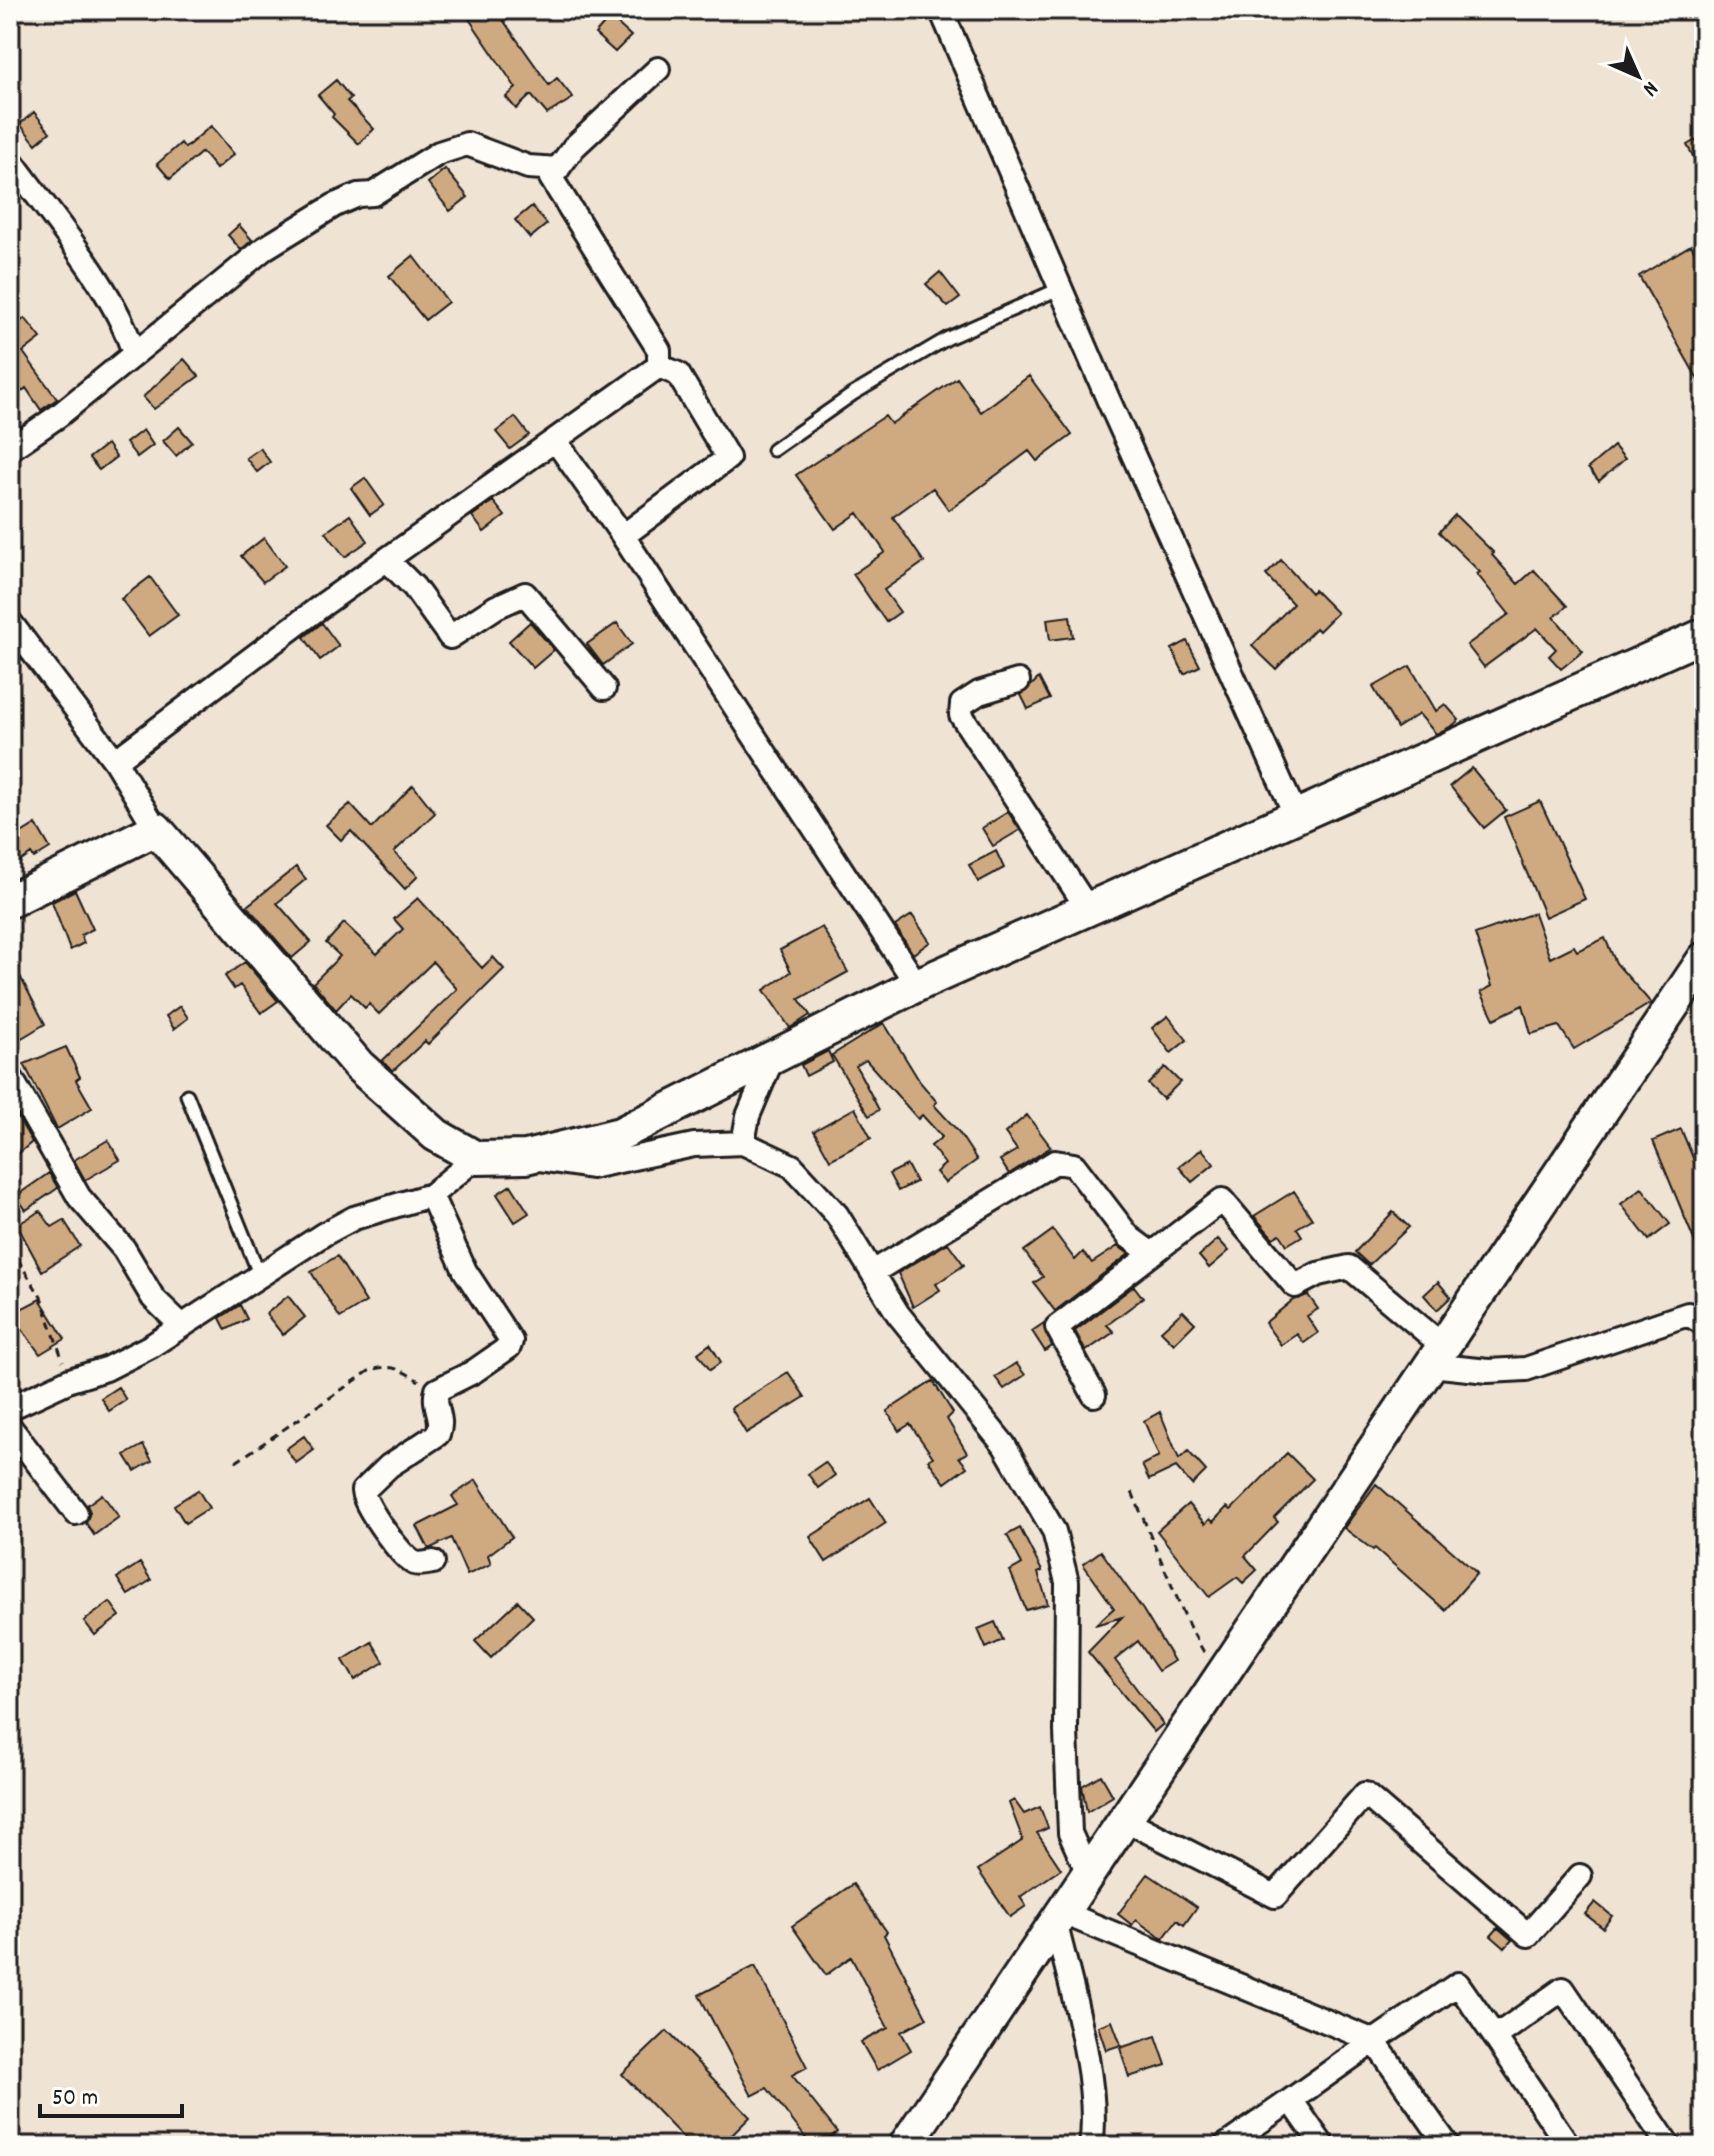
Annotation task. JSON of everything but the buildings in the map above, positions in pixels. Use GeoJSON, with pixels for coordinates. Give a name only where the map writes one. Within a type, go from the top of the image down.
{"type":"FeatureCollection","features":[{"type":"Feature","properties":{"kind":"main road"},"geometry":{"type":"LineString","coordinates":[[10,901],[156,829],[359,1066],[436,1135],[476,1158],[526,1157],[620,1134],[917,985],[1704,635]]}},
{"type":"Feature","properties":{"kind":"main road"},"geometry":{"type":"LineString","coordinates":[[905,2146],[1704,959]]}},
{"type":"Feature","properties":{"kind":"street"},"geometry":{"type":"LineString","coordinates":[[941,10],[1296,816]]}},
{"type":"Feature","properties":{"kind":"street"},"geometry":{"type":"LineString","coordinates":[[658,69],[574,147],[551,178],[659,350],[659,366]]}},
{"type":"Feature","properties":{"kind":"street"},"geometry":{"type":"LineString","coordinates":[[10,449],[265,248],[335,205],[358,195],[373,194],[439,153],[467,144],[528,167],[558,169]]}},
{"type":"Feature","properties":{"kind":"street"},"geometry":{"type":"LineString","coordinates":[[10,159],[99,283],[127,329],[134,354]]}},
{"type":"Feature","properties":{"kind":"street"},"geometry":{"type":"LineString","coordinates":[[115,761],[387,560],[659,366]]}},
{"type":"Feature","properties":{"kind":"street"},"geometry":{"type":"LineString","coordinates":[[623,536],[728,458],[678,374],[659,366]]}},
{"type":"Feature","properties":{"kind":"street"},"geometry":{"type":"LineString","coordinates":[[555,440],[623,536],[917,985]]}},
{"type":"Feature","properties":{"kind":"street"},"geometry":{"type":"LineString","coordinates":[[387,560],[414,587],[450,637],[525,594],[604,688]]}},
{"type":"Feature","properties":{"kind":"street"},"geometry":{"type":"LineString","coordinates":[[10,622],[115,761],[156,829]]}},
{"type":"Feature","properties":{"kind":"street"},"geometry":{"type":"LineString","coordinates":[[1018,681],[970,698],[962,704],[961,715],[1088,909]]}},
{"type":"Feature","properties":{"kind":"street"},"geometry":{"type":"LineString","coordinates":[[743,1143],[748,1116],[772,1059]]}},
{"type":"Feature","properties":{"kind":"street"},"geometry":{"type":"LineString","coordinates":[[10,1076],[79,1197],[124,1249],[153,1298],[181,1325]]}},
{"type":"Feature","properties":{"kind":"street"},"geometry":{"type":"LineString","coordinates":[[526,1157],[591,1167],[694,1145],[743,1143],[792,1166],[837,1215],[898,1314],[1004,1445],[1054,1531],[1067,1582],[1066,1731],[1070,1833],[1088,1873]]}},
{"type":"Feature","properties":{"kind":"street"},"geometry":{"type":"LineString","coordinates":[[10,1408],[70,1380],[106,1369],[354,1218],[431,1195],[476,1158]]}},
{"type":"Feature","properties":{"kind":"street"},"geometry":{"type":"LineString","coordinates":[[873,1272],[1055,1162],[1074,1165],[1129,1237],[1152,1254]]}},
{"type":"Feature","properties":{"kind":"street"},"geometry":{"type":"LineString","coordinates":[[431,1195],[465,1271],[511,1341],[509,1347],[473,1372],[437,1390],[434,1405],[441,1421],[438,1434],[389,1466],[363,1491],[367,1505],[404,1556],[418,1564],[433,1562]]}},
{"type":"Feature","properties":{"kind":"street"},"geometry":{"type":"LineString","coordinates":[[1094,1395],[1057,1327],[1222,1200],[1295,1286],[1318,1274],[1349,1267],[1436,1356],[1488,1371],[1526,1369],[1688,1314],[1704,1324]]}},
{"type":"Feature","properties":{"kind":"street"},"geometry":{"type":"LineString","coordinates":[[10,1427],[76,1513]]}},
{"type":"Feature","properties":{"kind":"street"},"geometry":{"type":"LineString","coordinates":[[1122,1822],[1139,1827],[1275,1896],[1365,1794],[1528,1935],[1580,1876]]}},
{"type":"Feature","properties":{"kind":"street"},"geometry":{"type":"LineString","coordinates":[[1058,1916],[1374,2041],[1448,2146]]}},
{"type":"Feature","properties":{"kind":"street"},"geometry":{"type":"LineString","coordinates":[[1058,1916],[1094,2123],[1091,2146]]}},
{"type":"Feature","properties":{"kind":"street"},"geometry":{"type":"LineString","coordinates":[[1225,2146],[1458,1984],[1569,2146]]}},
{"type":"Feature","properties":{"kind":"street"},"geometry":{"type":"LineString","coordinates":[[1495,2037],[1563,1989],[1669,2146]]}},
{"type":"Feature","properties":{"kind":"street"},"geometry":{"type":"LineString","coordinates":[[1291,2100],[1323,2146]]}},
{"type":"Feature","properties":{"kind":"lane"},"geometry":{"type":"LineString","coordinates":[[773,450],[853,394],[948,338],[1061,288]]}},
{"type":"Feature","properties":{"kind":"lane"},"geometry":{"type":"LineString","coordinates":[[187,1095],[260,1277]]}},
{"type":"Feature","properties":{"kind":"path"},"geometry":{"type":"LineString","coordinates":[[10,1247],[41,1297],[70,1380]]}},
{"type":"Feature","properties":{"kind":"path"},"geometry":{"type":"LineString","coordinates":[[236,1462],[369,1371],[384,1365],[395,1366],[437,1390]]}},
{"type":"Feature","properties":{"kind":"path"},"geometry":{"type":"LineString","coordinates":[[1132,1492],[1189,1626],[1219,1678]]}}]}
